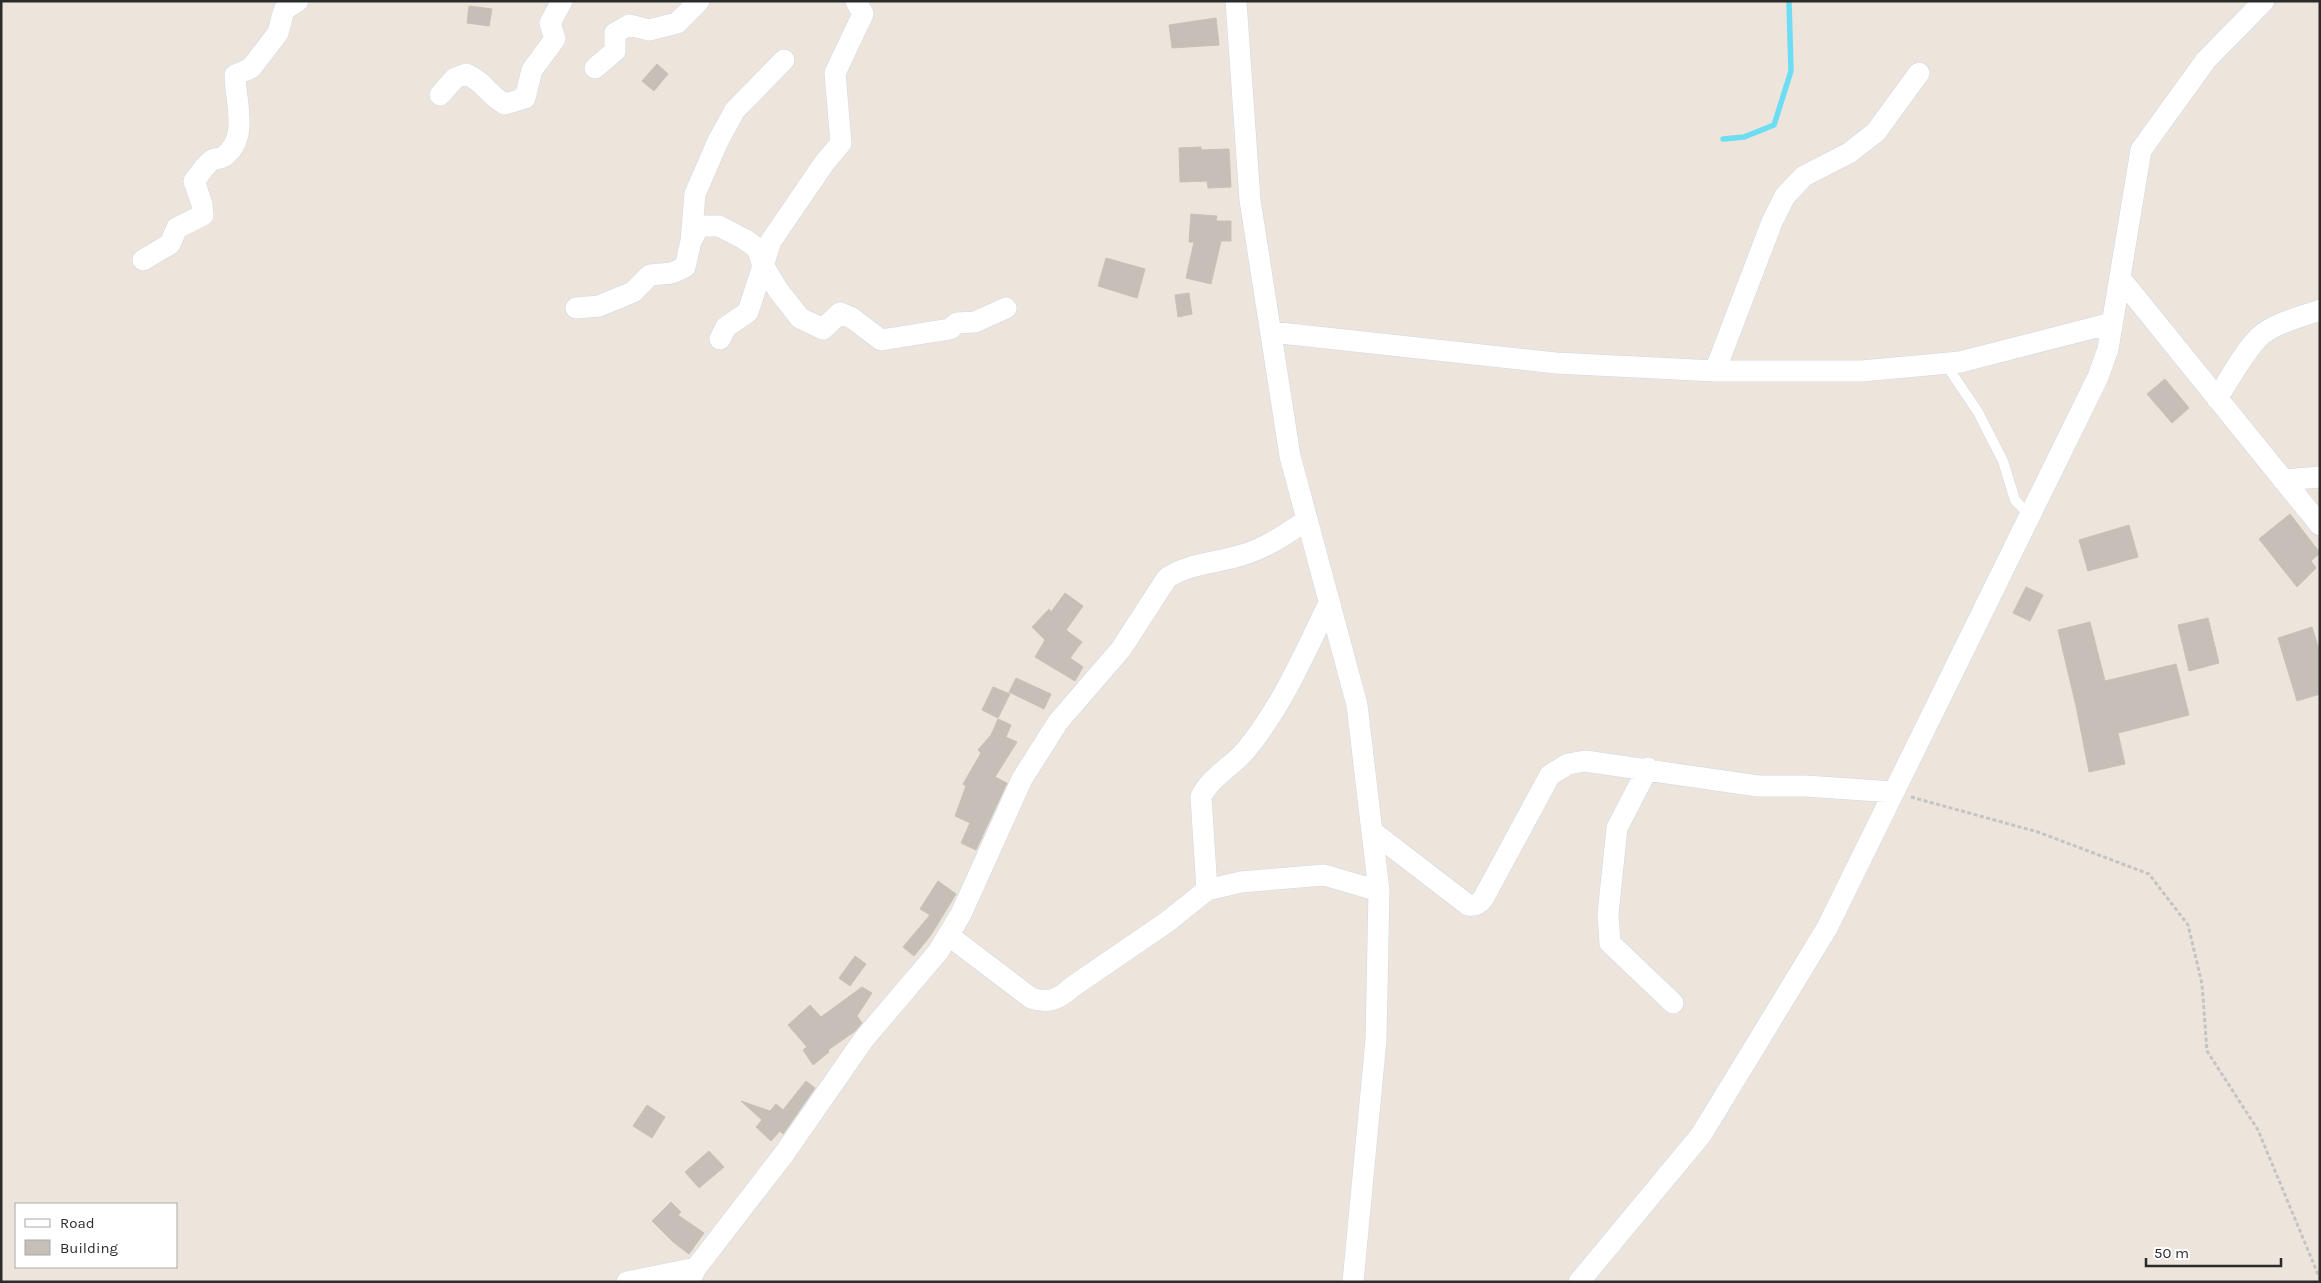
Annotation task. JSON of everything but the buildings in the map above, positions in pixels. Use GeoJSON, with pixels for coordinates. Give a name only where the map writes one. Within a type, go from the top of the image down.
{"type":"FeatureCollection","features":[{"type":"Feature","properties":{"kind":"street"},"geometry":{"type":"LineString","coordinates":[[143,260],[170,244],[177,228],[203,215],[202,204],[194,181],[212,159],[222,157],[235,143],[241,122],[235,96],[234,75],[251,68],[278,33],[284,10],[298,1]]}},
{"type":"Feature","properties":{"kind":"street"},"geometry":{"type":"LineString","coordinates":[[440,95],[455,78],[466,74],[480,80],[492,96],[505,104],[525,98],[532,70],[555,39],[550,23],[562,1]]}},
{"type":"Feature","properties":{"kind":"street"},"geometry":{"type":"LineString","coordinates":[[595,68],[615,51],[615,33],[629,25],[649,30],[678,23],[699,1]]}},
{"type":"Feature","properties":{"kind":"street"},"geometry":{"type":"LineString","coordinates":[[720,339],[726,328],[748,312],[762,263],[771,241],[825,162],[841,144],[835,74],[863,14],[856,1]]}},
{"type":"Feature","properties":{"kind":"street"},"geometry":{"type":"LineString","coordinates":[[1236,1],[1250,200],[1290,456],[1357,705],[1379,891],[1376,1040],[1353,1282]]}},
{"type":"Feature","properties":{"kind":"street"},"geometry":{"type":"LineString","coordinates":[[1579,1282],[1701,1135],[1827,928],[2098,377],[2108,349],[2141,150],[2206,60],[2264,1]]}},
{"type":"Feature","properties":{"kind":"street"},"geometry":{"type":"LineString","coordinates":[[576,308],[599,306],[633,292],[650,275],[672,274],[685,267],[691,241],[695,194],[718,141],[735,110],[784,60]]}},
{"type":"Feature","properties":{"kind":"street"},"geometry":{"type":"LineString","coordinates":[[1715,370],[1772,222],[1785,196],[1804,176],[1850,153],[1876,132],[1919,73]]}},
{"type":"Feature","properties":{"kind":"street"},"geometry":{"type":"LineString","coordinates":[[691,241],[699,226],[719,226],[744,239],[757,248],[762,263],[778,290],[800,318],[823,329],[840,314],[852,318],[881,340],[950,329],[957,323],[974,322],[1006,308]]}},
{"type":"Feature","properties":{"kind":"street"},"geometry":{"type":"LineString","coordinates":[[2120,278],[2320,525]]}},
{"type":"Feature","properties":{"kind":"street"},"geometry":{"type":"LineString","coordinates":[[2217,399],[2241,359],[2260,336],[2273,328],[2320,310]]}},
{"type":"Feature","properties":{"kind":"street"},"geometry":{"type":"LineString","coordinates":[[1271,332],[1556,363],[1715,370],[1862,371],[1960,362],[2112,323]]}},
{"type":"Feature","properties":{"kind":"street"},"geometry":{"type":"LineString","coordinates":[[2284,480],[2320,477]]}},
{"type":"Feature","properties":{"kind":"street"},"geometry":{"type":"LineString","coordinates":[[627,1282],[692,1275],[784,1154],[864,1039],[938,952],[961,914],[1022,779],[1058,722],[1121,649],[1167,578],[1202,564],[1241,556],[1269,545],[1307,520]]}},
{"type":"Feature","properties":{"kind":"street"},"geometry":{"type":"LineString","coordinates":[[1208,890],[1201,796],[1215,778],[1246,750],[1290,685],[1329,603]]}},
{"type":"Feature","properties":{"kind":"street"},"geometry":{"type":"LineString","coordinates":[[1373,832],[1468,905],[1475,906],[1484,897],[1550,775],[1560,767],[1585,760],[1758,786],[1805,786],[1894,792]]}},
{"type":"Feature","properties":{"kind":"street"},"geometry":{"type":"LineString","coordinates":[[1648,768],[1617,828],[1608,914],[1610,943],[1673,1003]]}},
{"type":"Feature","properties":{"kind":"street"},"geometry":{"type":"LineString","coordinates":[[948,936],[1031,998],[1042,1002],[1054,1000],[1167,922],[1208,890],[1241,882],[1324,875],[1379,891]]}},
{"type":"Feature","properties":{"kind":"lane"},"geometry":{"type":"LineString","coordinates":[[1945,363],[1978,412],[2003,461],[2015,500],[2030,516]]}},
{"type":"Feature","properties":{"kind":"path"},"geometry":{"type":"LineString","coordinates":[[1894,792],[2038,832],[2149,874],[2188,925],[2202,984],[2207,1051],[2258,1130],[2320,1279]]}},
{"type":"Feature","properties":{"kind":"waterway"},"geometry":{"type":"LineString","coordinates":[[1723,139],[1744,137],[1774,125],[1791,71],[1789,1]]}}]}
